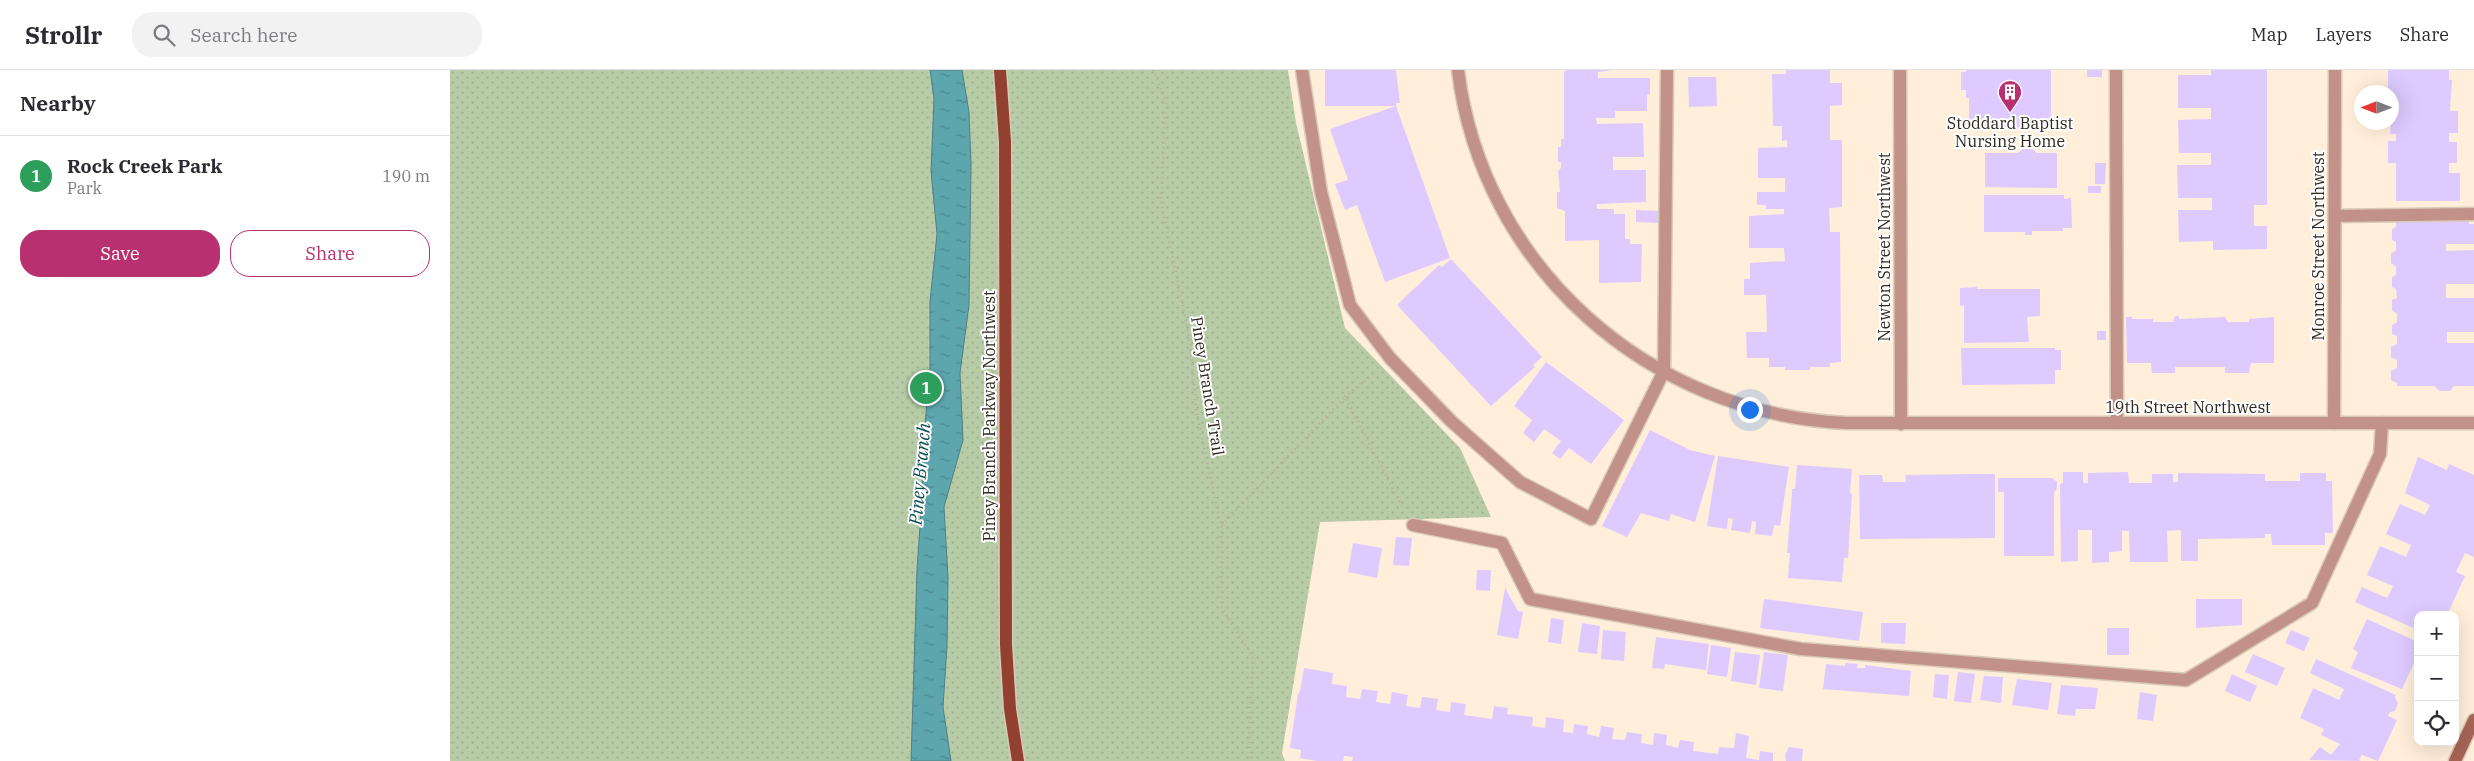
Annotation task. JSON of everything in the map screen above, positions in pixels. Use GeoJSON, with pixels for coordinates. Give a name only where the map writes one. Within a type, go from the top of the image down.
{"type":"FeatureCollection","features":[{"type":"Feature","properties":{"kind":"main road","name":"Piney Branch Parkway Northwest"},"geometry":{"type":"LineString","coordinates":[[1000,70],[1005,142],[1006,645],[1010,709],[1018,761]]}},
{"type":"Feature","properties":{"kind":"main road"},"geometry":{"type":"LineString","coordinates":[[2455,761],[2474,720]]}},
{"type":"Feature","properties":{"kind":"street"},"geometry":{"type":"LineString","coordinates":[[1302,70],[1321,192],[1350,305],[1390,358],[1452,422],[1520,482],[1592,519],[1664,372],[1667,70]]}},
{"type":"Feature","properties":{"kind":"street","name":"19th Street Northwest"},"geometry":{"type":"LineString","coordinates":[[1458,70],[1468,121],[1487,175],[1499,202],[1530,252],[1560,293],[1595,326],[1664,372],[1704,392],[1764,412],[1822,422],[1901,424],[2474,422]]}},
{"type":"Feature","properties":{"kind":"street","name":"Newton Street Northwest"},"geometry":{"type":"LineString","coordinates":[[1900,70],[1901,424]]}},
{"type":"Feature","properties":{"kind":"street"},"geometry":{"type":"LineString","coordinates":[[2116,70],[2117,423]]}},
{"type":"Feature","properties":{"kind":"street","name":"Monroe Street Northwest"},"geometry":{"type":"LineString","coordinates":[[2334,423],[2335,70]]}},
{"type":"Feature","properties":{"kind":"street"},"geometry":{"type":"LineString","coordinates":[[2335,216],[2474,214]]}},
{"type":"Feature","properties":{"kind":"street"},"geometry":{"type":"LineString","coordinates":[[1412,526],[1502,543],[1530,599],[1801,649],[2186,680],[2312,603],[2380,454],[2382,423]]}},
{"type":"Feature","properties":{"kind":"path","name":"Piney Branch Trail"},"geometry":{"type":"LineString","coordinates":[[1154,70],[1166,102],[1161,201],[1190,341],[1196,410],[1221,526],[1221,606],[1253,657],[1249,736],[1252,761]]}},
{"type":"Feature","properties":{"kind":"path"},"geometry":{"type":"LineString","coordinates":[[1221,526],[1345,397],[1390,358]]}},
{"type":"Feature","properties":{"kind":"path"},"geometry":{"type":"LineString","coordinates":[[1345,397],[1412,526]]}},
{"type":"Feature","properties":{"kind":"green space"},"geometry":{"type":"Polygon","coordinates":[[[450,70],[1288,70],[1296,123],[1345,328],[1460,448],[1491,517],[1320,522],[1282,753],[1285,761],[450,761],[450,70]]]}},
{"type":"Feature","properties":{"kind":"water"},"geometry":{"type":"Polygon","coordinates":[[[930,70],[962,70],[969,112],[971,165],[969,305],[960,373],[963,440],[944,507],[948,578],[947,646],[943,707],[951,761],[911,761],[923,444],[930,372],[930,302],[937,234],[931,171],[934,99],[930,70]]]}},
{"type":"Feature","properties":{"kind":"building"},"geometry":{"type":"Polygon","coordinates":[[[1325,70],[1396,70],[1400,103],[1396,103],[1396,106],[1325,106],[1325,70]]]}},
{"type":"Feature","properties":{"kind":"building"},"geometry":{"type":"Polygon","coordinates":[[[1566,70],[1614,70],[1598,72],[1598,78],[1650,78],[1647,111],[1615,111],[1615,118],[1596,118],[1597,124],[1643,123],[1644,157],[1613,157],[1613,170],[1646,170],[1646,202],[1597,204],[1597,209],[1614,209],[1614,214],[1625,214],[1625,239],[1630,239],[1630,244],[1642,244],[1641,282],[1599,283],[1599,240],[1565,241],[1565,211],[1557,208],[1557,192],[1560,192],[1558,171],[1561,168],[1561,162],[1558,162],[1558,147],[1561,147],[1561,139],[1564,139],[1564,72],[1566,70]]]}},
{"type":"Feature","properties":{"kind":"building"},"geometry":{"type":"Polygon","coordinates":[[[1786,70],[1830,70],[1830,83],[1842,83],[1842,105],[1830,106],[1830,140],[1842,140],[1842,207],[1829,208],[1830,232],[1840,232],[1841,362],[1830,363],[1830,367],[1810,367],[1810,370],[1785,370],[1785,367],[1769,367],[1769,358],[1747,358],[1746,332],[1767,332],[1766,295],[1744,295],[1744,279],[1750,279],[1750,263],[1785,261],[1784,248],[1749,248],[1749,216],[1784,214],[1784,209],[1766,209],[1766,205],[1757,205],[1757,192],[1785,192],[1785,178],[1758,178],[1758,148],[1787,147],[1787,140],[1782,141],[1782,126],[1773,126],[1772,74],[1786,74],[1786,70]]]}},
{"type":"Feature","properties":{"kind":"building","name":"Stoddard Baptist Nursing Home"},"geometry":{"type":"Polygon","coordinates":[[[1966,70],[2051,70],[2051,129],[1972,129],[1969,127],[1969,98],[1966,98],[1966,90],[1961,90],[1961,72],[1966,72],[1966,70]]]}},
{"type":"Feature","properties":{"kind":"building"},"geometry":{"type":"Polygon","coordinates":[[[2087,70],[2102,70],[2102,77],[2087,77],[2087,70]]]}},
{"type":"Feature","properties":{"kind":"building"},"geometry":{"type":"Polygon","coordinates":[[[2211,70],[2267,70],[2267,205],[2254,205],[2254,226],[2267,226],[2267,249],[2213,250],[2213,241],[2179,242],[2178,210],[2212,210],[2212,198],[2178,198],[2177,165],[2211,165],[2211,153],[2179,153],[2178,120],[2211,119],[2211,108],[2178,108],[2178,75],[2211,75],[2211,70]]]}},
{"type":"Feature","properties":{"kind":"building"},"geometry":{"type":"Polygon","coordinates":[[[2388,70],[2449,70],[2449,80],[2452,80],[2450,111],[2458,111],[2458,133],[2449,133],[2449,142],[2457,142],[2457,163],[2449,163],[2449,173],[2460,173],[2460,201],[2396,201],[2396,163],[2388,163],[2388,141],[2396,141],[2396,134],[2390,134],[2390,130],[2399,130],[2399,85],[2388,85],[2388,70]]]}},
{"type":"Feature","properties":{"kind":"building"},"geometry":{"type":"Polygon","coordinates":[[[1688,77],[1716,77],[1717,106],[1689,107],[1688,77]]]}},
{"type":"Feature","properties":{"kind":"building"},"geometry":{"type":"Polygon","coordinates":[[[1396,106],[1450,258],[1385,282],[1357,205],[1345,210],[1335,184],[1348,180],[1330,129],[1396,106]]]}},
{"type":"Feature","properties":{"kind":"building"},"geometry":{"type":"Polygon","coordinates":[[[2023,149],[2032,149],[2037,153],[2057,153],[2057,188],[1985,187],[1985,153],[2018,153],[2023,149]]]}},
{"type":"Feature","properties":{"kind":"building"},"geometry":{"type":"Polygon","coordinates":[[[2095,163],[2106,163],[2105,184],[2095,184],[2095,163]]]}},
{"type":"Feature","properties":{"kind":"building"},"geometry":{"type":"Polygon","coordinates":[[[2088,186],[2101,186],[2101,193],[2088,193],[2088,186]]]}},
{"type":"Feature","properties":{"kind":"building"},"geometry":{"type":"Polygon","coordinates":[[[1984,195],[2064,195],[2064,199],[2071,198],[2072,228],[2063,228],[2063,231],[2032,231],[2032,235],[2025,235],[2025,232],[1984,232],[1984,195]]]}},
{"type":"Feature","properties":{"kind":"building"},"geometry":{"type":"Polygon","coordinates":[[[1636,210],[1660,211],[1660,223],[1636,222],[1636,210]]]}},
{"type":"Feature","properties":{"kind":"building"},"geometry":{"type":"Polygon","coordinates":[[[2469,221],[2469,224],[2474,224],[2474,244],[2446,244],[2446,251],[2474,250],[2474,284],[2446,284],[2446,298],[2474,298],[2474,332],[2447,332],[2447,343],[2474,343],[2474,386],[2454,386],[2450,391],[2440,391],[2434,386],[2397,386],[2397,383],[2391,380],[2391,371],[2397,368],[2397,360],[2391,357],[2391,347],[2397,344],[2397,336],[2392,334],[2392,325],[2397,322],[2397,314],[2392,310],[2392,300],[2397,298],[2396,289],[2392,287],[2392,277],[2396,275],[2396,267],[2391,263],[2391,253],[2396,251],[2396,242],[2392,240],[2392,229],[2396,227],[2396,222],[2469,221]]]}},
{"type":"Feature","properties":{"kind":"building"},"geometry":{"type":"Polygon","coordinates":[[[1451,259],[1542,357],[1533,365],[1535,367],[1491,406],[1397,305],[1439,265],[1442,267],[1451,259]]]}},
{"type":"Feature","properties":{"kind":"building"},"geometry":{"type":"Polygon","coordinates":[[[1977,287],[1977,289],[2040,289],[2040,316],[2027,317],[2029,342],[1964,343],[1964,305],[1960,306],[1960,288],[1977,287]]]}},
{"type":"Feature","properties":{"kind":"building"},"geometry":{"type":"Polygon","coordinates":[[[2175,316],[2179,316],[2179,319],[2225,317],[2228,322],[2249,322],[2249,319],[2274,317],[2274,363],[2251,363],[2249,373],[2225,373],[2225,367],[2175,367],[2175,373],[2152,373],[2151,363],[2127,363],[2126,317],[2132,317],[2132,319],[2153,319],[2153,322],[2173,322],[2175,316]]]}},
{"type":"Feature","properties":{"kind":"building"},"geometry":{"type":"Polygon","coordinates":[[[2097,331],[2106,331],[2106,340],[2097,340],[2097,331]]]}},
{"type":"Feature","properties":{"kind":"building"},"geometry":{"type":"Polygon","coordinates":[[[1961,348],[2055,348],[2055,350],[2061,350],[2061,370],[2055,370],[2055,384],[1962,385],[1961,348]]]}},
{"type":"Feature","properties":{"kind":"building"},"geometry":{"type":"Polygon","coordinates":[[[1546,362],[1624,420],[1591,464],[1569,448],[1560,459],[1552,453],[1561,441],[1544,429],[1534,442],[1523,433],[1532,420],[1514,406],[1546,362]]]}},
{"type":"Feature","properties":{"kind":"building"},"geometry":{"type":"Polygon","coordinates":[[[1650,430],[1690,450],[1715,456],[1695,522],[1671,514],[1669,521],[1641,513],[1627,537],[1602,526],[1650,430]]]}},
{"type":"Feature","properties":{"kind":"building"},"geometry":{"type":"Polygon","coordinates":[[[1718,456],[1789,467],[1780,526],[1774,525],[1772,536],[1755,534],[1756,522],[1752,521],[1750,533],[1731,530],[1733,519],[1728,518],[1727,529],[1707,526],[1718,456]]]}},
{"type":"Feature","properties":{"kind":"building"},"geometry":{"type":"Polygon","coordinates":[[[2418,457],[2447,470],[2449,464],[2474,475],[2474,557],[2465,553],[2456,572],[2465,576],[2449,611],[2414,611],[2414,628],[2355,602],[2362,587],[2387,598],[2390,593],[2393,586],[2367,575],[2380,546],[2406,557],[2411,545],[2386,534],[2400,504],[2425,515],[2430,505],[2405,493],[2418,457]]]}},
{"type":"Feature","properties":{"kind":"building"},"geometry":{"type":"Polygon","coordinates":[[[1797,465],[1852,469],[1848,558],[1844,558],[1842,582],[1788,578],[1790,553],[1787,553],[1792,489],[1795,489],[1797,465]]]}},
{"type":"Feature","properties":{"kind":"building"},"geometry":{"type":"Polygon","coordinates":[[[2063,472],[2083,472],[2083,483],[2088,483],[2088,473],[2128,472],[2129,483],[2152,483],[2152,474],[2173,474],[2173,482],[2178,482],[2178,473],[2265,474],[2265,481],[2300,481],[2300,473],[2326,473],[2326,481],[2332,481],[2333,533],[2325,533],[2325,545],[2272,545],[2271,534],[2265,534],[2265,538],[2198,539],[2198,561],[2181,561],[2181,530],[2167,531],[2168,562],[2130,562],[2129,531],[2122,531],[2122,551],[2109,552],[2109,562],[2092,563],[2092,530],[2078,530],[2078,561],[2061,562],[2060,484],[2063,483],[2063,472]]]}},
{"type":"Feature","properties":{"kind":"building"},"geometry":{"type":"Polygon","coordinates":[[[1995,474],[1995,538],[1860,539],[1859,475],[1882,475],[1883,482],[1906,482],[1905,475],[1995,474]]]}},
{"type":"Feature","properties":{"kind":"building"},"geometry":{"type":"Polygon","coordinates":[[[1998,478],[2052,478],[2057,482],[2057,488],[2054,493],[2054,556],[2004,556],[2004,492],[1998,492],[1998,478]]]}},
{"type":"Feature","properties":{"kind":"building"},"geometry":{"type":"Polygon","coordinates":[[[1396,537],[1412,538],[1409,566],[1393,565],[1396,537]]]}},
{"type":"Feature","properties":{"kind":"building"},"geometry":{"type":"Polygon","coordinates":[[[1353,543],[1382,548],[1377,578],[1348,572],[1353,543]]]}},
{"type":"Feature","properties":{"kind":"building"},"geometry":{"type":"Polygon","coordinates":[[[1477,570],[1491,570],[1490,591],[1476,590],[1477,570]]]}},
{"type":"Feature","properties":{"kind":"building"},"geometry":{"type":"Polygon","coordinates":[[[1505,588],[1518,611],[1523,612],[1518,639],[1497,635],[1505,588]]]}},
{"type":"Feature","properties":{"kind":"building"},"geometry":{"type":"Polygon","coordinates":[[[1764,599],[1863,612],[1859,641],[1760,628],[1764,599]]]}},
{"type":"Feature","properties":{"kind":"building"},"geometry":{"type":"Polygon","coordinates":[[[2196,599],[2242,599],[2242,625],[2196,628],[2196,599]]]}},
{"type":"Feature","properties":{"kind":"building"},"geometry":{"type":"Polygon","coordinates":[[[1551,618],[1564,620],[1561,644],[1548,642],[1551,618]]]}},
{"type":"Feature","properties":{"kind":"building"},"geometry":{"type":"Polygon","coordinates":[[[2367,619],[2414,640],[2414,663],[2402,689],[2351,668],[2358,652],[2353,649],[2367,619]]]}},
{"type":"Feature","properties":{"kind":"building"},"geometry":{"type":"Polygon","coordinates":[[[1582,623],[1600,626],[1597,654],[1578,652],[1582,623]]]}},
{"type":"Feature","properties":{"kind":"building"},"geometry":{"type":"Polygon","coordinates":[[[1881,623],[1906,623],[1905,644],[1881,643],[1881,623]]]}},
{"type":"Feature","properties":{"kind":"building"},"geometry":{"type":"Polygon","coordinates":[[[2107,628],[2129,628],[2129,655],[2107,655],[2107,628]]]}},
{"type":"Feature","properties":{"kind":"building"},"geometry":{"type":"Polygon","coordinates":[[[1603,630],[1626,632],[1624,661],[1601,659],[1603,630]]]}},
{"type":"Feature","properties":{"kind":"building"},"geometry":{"type":"Polygon","coordinates":[[[2291,630],[2310,638],[2304,651],[2285,643],[2291,630]]]}},
{"type":"Feature","properties":{"kind":"building"},"geometry":{"type":"Polygon","coordinates":[[[1656,637],[1709,644],[1706,670],[1665,664],[1664,669],[1652,668],[1656,637]]]}},
{"type":"Feature","properties":{"kind":"building"},"geometry":{"type":"Polygon","coordinates":[[[1711,645],[1731,648],[1727,677],[1707,674],[1711,645]]]}},
{"type":"Feature","properties":{"kind":"building"},"geometry":{"type":"Polygon","coordinates":[[[1735,652],[1760,655],[1756,685],[1731,681],[1735,652]]]}},
{"type":"Feature","properties":{"kind":"building"},"geometry":{"type":"Polygon","coordinates":[[[1764,652],[1788,655],[1783,691],[1759,688],[1764,652]]]}},
{"type":"Feature","properties":{"kind":"building"},"geometry":{"type":"Polygon","coordinates":[[[2253,654],[2285,668],[2277,686],[2245,672],[2253,654]]]}},
{"type":"Feature","properties":{"kind":"building"},"geometry":{"type":"Polygon","coordinates":[[[2316,659],[2396,695],[2398,703],[2395,711],[2390,712],[2388,716],[2397,720],[2378,761],[2362,755],[2359,760],[2361,761],[2309,760],[2320,747],[2331,755],[2340,744],[2321,735],[2324,729],[2300,718],[2313,688],[2339,700],[2344,689],[2310,673],[2316,659]]]}},
{"type":"Feature","properties":{"kind":"building"},"geometry":{"type":"Polygon","coordinates":[[[1845,663],[1858,664],[1857,668],[1865,668],[1865,665],[1911,671],[1909,696],[1823,689],[1826,664],[1845,666],[1845,663]]]}},
{"type":"Feature","properties":{"kind":"building"},"geometry":{"type":"Polygon","coordinates":[[[1304,668],[1333,673],[1332,684],[1347,686],[1346,697],[1360,699],[1362,689],[1378,691],[1376,702],[1390,704],[1392,692],[1408,695],[1406,706],[1420,708],[1422,697],[1438,699],[1436,710],[1450,712],[1451,702],[1466,704],[1464,715],[1492,719],[1494,706],[1508,708],[1507,714],[1533,717],[1532,726],[1545,728],[1546,717],[1564,720],[1563,732],[1573,733],[1574,724],[1588,726],[1587,734],[1599,737],[1601,726],[1614,728],[1612,739],[1625,740],[1627,732],[1642,734],[1641,743],[1653,745],[1654,733],[1667,735],[1666,745],[1678,748],[1680,740],[1694,742],[1693,751],[1718,754],[1719,747],[1734,748],[1736,733],[1749,736],[1746,758],[1759,760],[1760,751],[1773,753],[1773,761],[1352,761],[1353,757],[1344,756],[1343,761],[1317,761],[1300,758],[1301,750],[1290,748],[1304,668]]]}},
{"type":"Feature","properties":{"kind":"building"},"geometry":{"type":"Polygon","coordinates":[[[1958,672],[1975,674],[1971,703],[1954,701],[1958,672]]]}},
{"type":"Feature","properties":{"kind":"building"},"geometry":{"type":"Polygon","coordinates":[[[1935,674],[1949,675],[1947,699],[1933,697],[1935,674]]]}},
{"type":"Feature","properties":{"kind":"building"},"geometry":{"type":"Polygon","coordinates":[[[2232,674],[2257,686],[2250,702],[2225,691],[2232,674]]]}},
{"type":"Feature","properties":{"kind":"building"},"geometry":{"type":"Polygon","coordinates":[[[1984,676],[2003,677],[2001,703],[1980,700],[1984,676]]]}},
{"type":"Feature","properties":{"kind":"building"},"geometry":{"type":"Polygon","coordinates":[[[2017,679],[2052,683],[2048,710],[2012,705],[2017,679]]]}},
{"type":"Feature","properties":{"kind":"building"},"geometry":{"type":"Polygon","coordinates":[[[2061,685],[2098,688],[2095,709],[2076,709],[2075,716],[2057,714],[2061,685]]]}},
{"type":"Feature","properties":{"kind":"building"},"geometry":{"type":"Polygon","coordinates":[[[2140,692],[2157,695],[2153,721],[2137,719],[2140,692]]]}},
{"type":"Feature","properties":{"kind":"building"},"geometry":{"type":"Polygon","coordinates":[[[1789,747],[1803,749],[1802,761],[1786,761],[1785,755],[1789,747]]]}},
{"type":"Feature","properties":{"kind":"place","name":"Stoddard Baptist Nursing Home"},"geometry":{"type":"Point","coordinates":[2010,113]}},
{"type":"Feature","properties":{"kind":"place","name":"Rock Creek Park"},"geometry":{"type":"Point","coordinates":[926,388]}},
{"type":"Feature","properties":{"kind":"water label","name":"Piney Branch"},"geometry":{"type":"Point","coordinates":[920,474]}}]}
